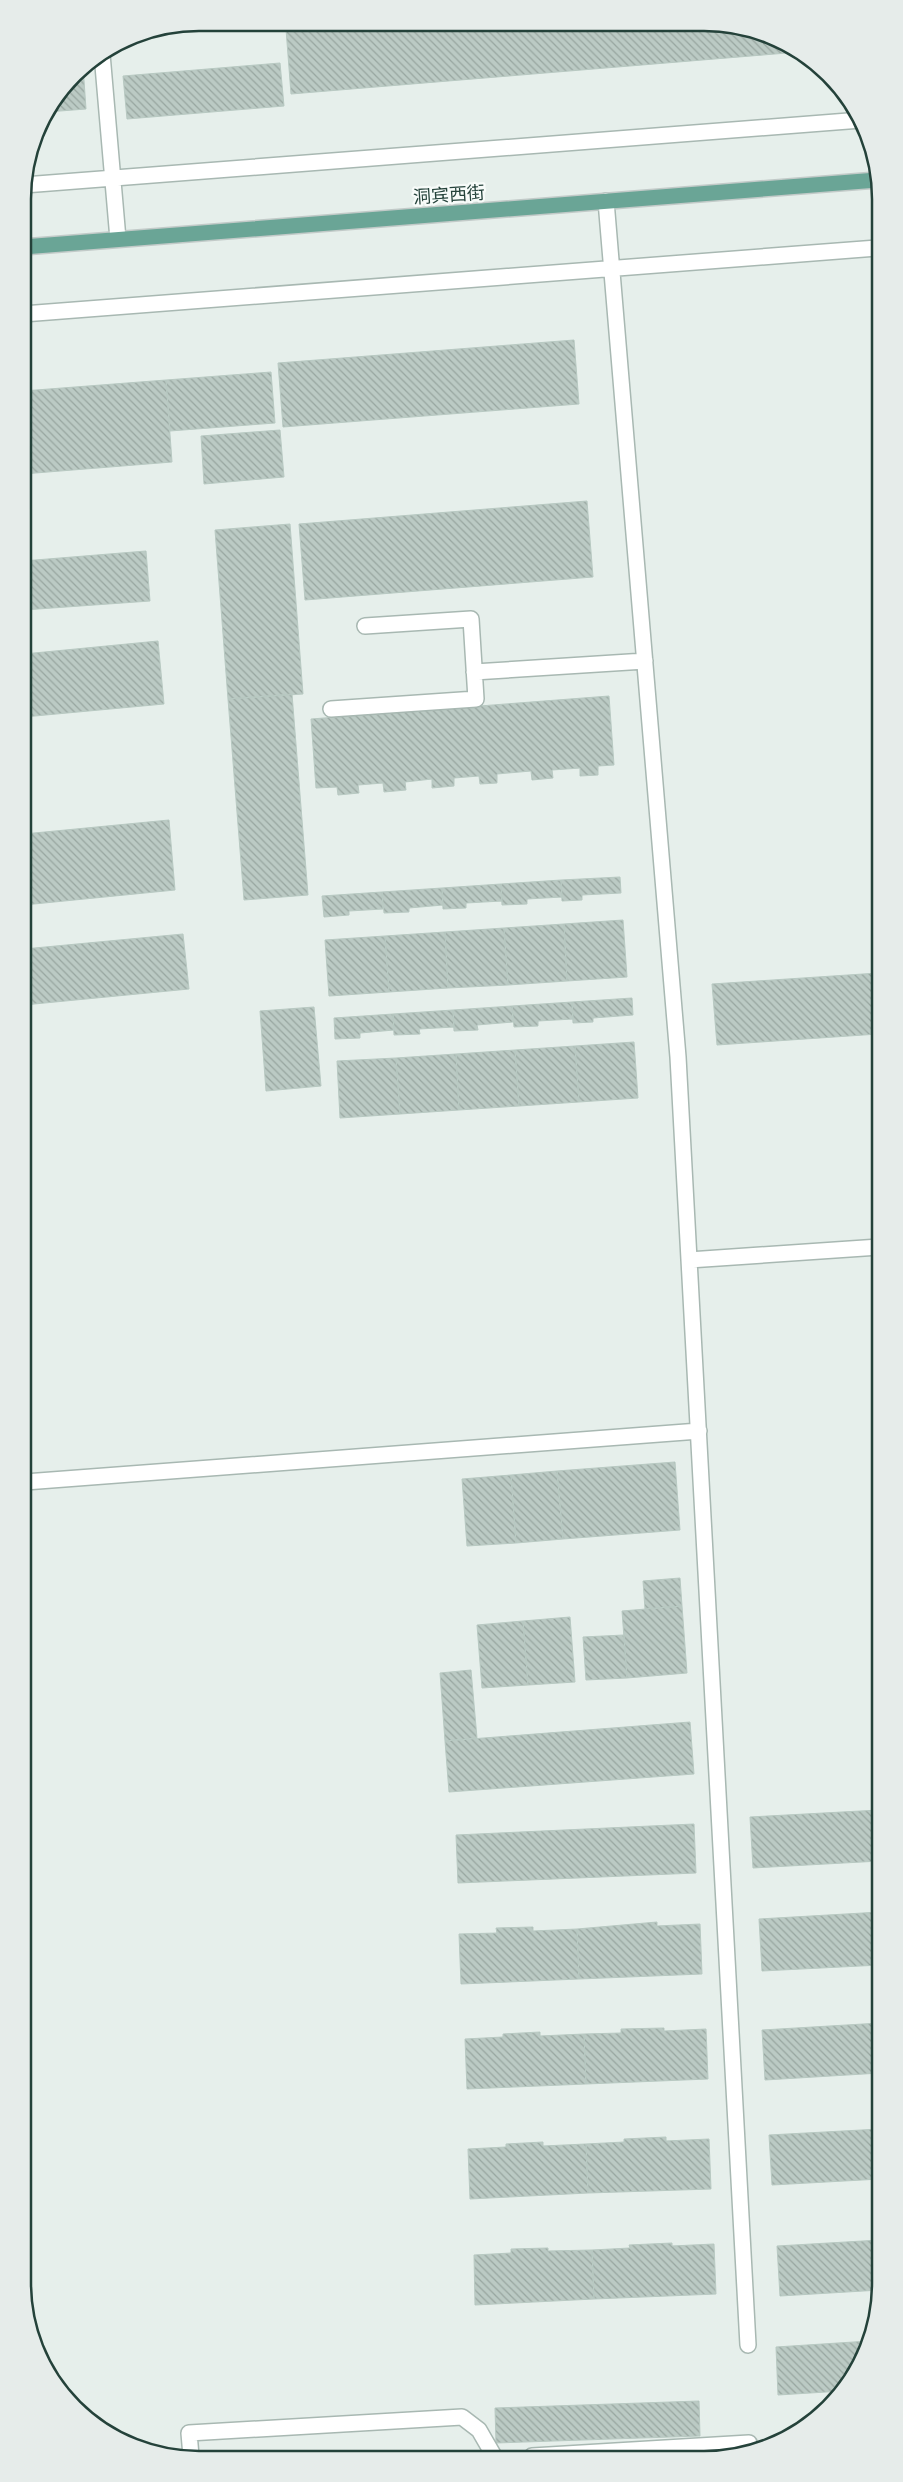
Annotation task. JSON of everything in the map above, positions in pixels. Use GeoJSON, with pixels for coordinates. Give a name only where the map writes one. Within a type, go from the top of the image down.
{"type":"FeatureCollection","features":[{"type":"Feature","properties":{"kind":"main road","name":"洞宾西街"},"geometry":{"type":"LineString","coordinates":[[32,246],[870,181]]}},
{"type":"Feature","properties":{"kind":"street"},"geometry":{"type":"LineString","coordinates":[[103,62],[118,239]]}},
{"type":"Feature","properties":{"kind":"street"},"geometry":{"type":"LineString","coordinates":[[32,184],[852,121]]}},
{"type":"Feature","properties":{"kind":"street"},"geometry":{"type":"LineString","coordinates":[[606,201],[678,1058],[748,2345]]}},
{"type":"Feature","properties":{"kind":"street"},"geometry":{"type":"LineString","coordinates":[[32,313],[872,248]]}},
{"type":"Feature","properties":{"kind":"street"},"geometry":{"type":"LineString","coordinates":[[331,709],[476,699],[471,619],[365,626]]}},
{"type":"Feature","properties":{"kind":"street"},"geometry":{"type":"LineString","coordinates":[[474,672],[645,661]]}},
{"type":"Feature","properties":{"kind":"street"},"geometry":{"type":"LineString","coordinates":[[689,1260],[871,1248]]}},
{"type":"Feature","properties":{"kind":"street"},"geometry":{"type":"LineString","coordinates":[[31,1482],[699,1431]]}},
{"type":"Feature","properties":{"kind":"street"},"geometry":{"type":"LineString","coordinates":[[190,2450],[189,2433],[462,2417],[479,2430],[491,2451]]}},
{"type":"Feature","properties":{"kind":"street"},"geometry":{"type":"LineString","coordinates":[[615,2451],[749,2444]]}},
{"type":"Feature","properties":{"kind":"building"},"geometry":{"type":"Polygon","coordinates":[[[286,31],[704,31],[736,34],[758,40],[786,53],[291,94],[286,31]]]}},
{"type":"Feature","properties":{"kind":"building"},"geometry":{"type":"Polygon","coordinates":[[[280,63],[284,106],[127,119],[123,76],[280,63]]]}},
{"type":"Feature","properties":{"kind":"building"},"geometry":{"type":"Polygon","coordinates":[[[84,77],[86,109],[56,111],[84,77]]]}},
{"type":"Feature","properties":{"kind":"building"},"geometry":{"type":"Polygon","coordinates":[[[574,340],[579,404],[283,427],[278,363],[574,340]]]}},
{"type":"Feature","properties":{"kind":"building"},"geometry":{"type":"Polygon","coordinates":[[[271,372],[275,423],[170,431],[166,380],[271,372]]]}},
{"type":"Feature","properties":{"kind":"building"},"geometry":{"type":"Polygon","coordinates":[[[166,380],[172,462],[32,473],[32,390],[166,380]]]}},
{"type":"Feature","properties":{"kind":"building"},"geometry":{"type":"Polygon","coordinates":[[[280,430],[284,477],[204,484],[201,436],[280,430]]]}},
{"type":"Feature","properties":{"kind":"building"},"geometry":{"type":"Polygon","coordinates":[[[587,501],[593,577],[305,600],[299,524],[587,501]]]}},
{"type":"Feature","properties":{"kind":"building"},"geometry":{"type":"Polygon","coordinates":[[[290,524],[303,694],[228,699],[215,530],[290,524]]]}},
{"type":"Feature","properties":{"kind":"building"},"geometry":{"type":"Polygon","coordinates":[[[146,551],[150,601],[32,609],[32,560],[146,551]]]}},
{"type":"Feature","properties":{"kind":"building"},"geometry":{"type":"Polygon","coordinates":[[[158,641],[164,704],[32,716],[32,653],[158,641]]]}},
{"type":"Feature","properties":{"kind":"building"},"geometry":{"type":"Polygon","coordinates":[[[292,694],[308,895],[244,900],[228,699],[292,694]]]}},
{"type":"Feature","properties":{"kind":"building"},"geometry":{"type":"Polygon","coordinates":[[[609,696],[614,765],[598,766],[598,775],[580,776],[580,768],[552,770],[553,778],[532,780],[531,771],[497,774],[497,783],[480,784],[479,776],[454,778],[454,786],[432,788],[432,779],[405,782],[406,790],[384,792],[383,783],[358,785],[359,793],[338,795],[337,787],[316,788],[311,719],[609,696]]]}},
{"type":"Feature","properties":{"kind":"building"},"geometry":{"type":"Polygon","coordinates":[[[169,820],[175,890],[32,904],[32,833],[169,820]]]}},
{"type":"Feature","properties":{"kind":"building"},"geometry":{"type":"Polygon","coordinates":[[[620,877],[621,893],[582,895],[582,900],[562,901],[561,880],[620,877]]]}},
{"type":"Feature","properties":{"kind":"building"},"geometry":{"type":"Polygon","coordinates":[[[561,880],[562,897],[527,899],[527,904],[502,905],[501,884],[561,880]]]}},
{"type":"Feature","properties":{"kind":"building"},"geometry":{"type":"Polygon","coordinates":[[[501,884],[502,901],[466,903],[466,908],[443,909],[442,888],[501,884]]]}},
{"type":"Feature","properties":{"kind":"building"},"geometry":{"type":"Polygon","coordinates":[[[442,888],[443,905],[409,908],[409,912],[384,913],[382,892],[442,888]]]}},
{"type":"Feature","properties":{"kind":"building"},"geometry":{"type":"Polygon","coordinates":[[[382,892],[383,909],[349,911],[349,915],[324,917],[322,896],[382,892]]]}},
{"type":"Feature","properties":{"kind":"building"},"geometry":{"type":"Polygon","coordinates":[[[623,920],[627,977],[567,981],[564,924],[623,920]]]}},
{"type":"Feature","properties":{"kind":"building"},"geometry":{"type":"Polygon","coordinates":[[[564,924],[567,981],[508,985],[504,928],[564,924]]]}},
{"type":"Feature","properties":{"kind":"building"},"geometry":{"type":"Polygon","coordinates":[[[504,928],[508,985],[448,988],[445,932],[504,928]]]}},
{"type":"Feature","properties":{"kind":"building"},"geometry":{"type":"Polygon","coordinates":[[[445,932],[448,988],[389,992],[385,936],[445,932]]]}},
{"type":"Feature","properties":{"kind":"building"},"geometry":{"type":"Polygon","coordinates":[[[183,934],[189,989],[32,1004],[32,948],[183,934]]]}},
{"type":"Feature","properties":{"kind":"building"},"geometry":{"type":"Polygon","coordinates":[[[385,936],[389,992],[329,996],[325,940],[385,936]]]}},
{"type":"Feature","properties":{"kind":"building"},"geometry":{"type":"Polygon","coordinates":[[[872,973],[872,1034],[717,1045],[712,984],[872,973]]]}},
{"type":"Feature","properties":{"kind":"building"},"geometry":{"type":"Polygon","coordinates":[[[632,998],[633,1015],[593,1018],[593,1022],[573,1023],[572,1002],[632,998]]]}},
{"type":"Feature","properties":{"kind":"building"},"geometry":{"type":"Polygon","coordinates":[[[572,1002],[573,1019],[538,1021],[538,1026],[514,1027],[512,1006],[572,1002]]]}},
{"type":"Feature","properties":{"kind":"building"},"geometry":{"type":"Polygon","coordinates":[[[512,1006],[513,1022],[477,1025],[478,1030],[454,1031],[453,1010],[512,1006]]]}},
{"type":"Feature","properties":{"kind":"building"},"geometry":{"type":"Polygon","coordinates":[[[314,1007],[321,1086],[266,1091],[260,1011],[314,1007]]]}},
{"type":"Feature","properties":{"kind":"building"},"geometry":{"type":"Polygon","coordinates":[[[453,1010],[454,1027],[419,1029],[420,1034],[394,1035],[393,1014],[453,1010]]]}},
{"type":"Feature","properties":{"kind":"building"},"geometry":{"type":"Polygon","coordinates":[[[393,1014],[394,1030],[360,1033],[360,1038],[335,1039],[334,1018],[393,1014]]]}},
{"type":"Feature","properties":{"kind":"building"},"geometry":{"type":"Polygon","coordinates":[[[634,1042],[638,1098],[579,1102],[575,1046],[634,1042]]]}},
{"type":"Feature","properties":{"kind":"building"},"geometry":{"type":"Polygon","coordinates":[[[575,1046],[579,1102],[519,1106],[515,1050],[575,1046]]]}},
{"type":"Feature","properties":{"kind":"building"},"geometry":{"type":"Polygon","coordinates":[[[515,1050],[519,1106],[459,1110],[456,1054],[515,1050]]]}},
{"type":"Feature","properties":{"kind":"building"},"geometry":{"type":"Polygon","coordinates":[[[456,1054],[459,1110],[400,1114],[396,1058],[456,1054]]]}},
{"type":"Feature","properties":{"kind":"building"},"geometry":{"type":"Polygon","coordinates":[[[396,1058],[400,1114],[340,1118],[337,1061],[396,1058]]]}},
{"type":"Feature","properties":{"kind":"building"},"geometry":{"type":"Polygon","coordinates":[[[675,1462],[680,1530],[563,1539],[557,1471],[675,1462]]]}},
{"type":"Feature","properties":{"kind":"building"},"geometry":{"type":"Polygon","coordinates":[[[557,1471],[563,1539],[516,1543],[511,1475],[557,1471]]]}},
{"type":"Feature","properties":{"kind":"building"},"geometry":{"type":"Polygon","coordinates":[[[511,1475],[516,1543],[467,1546],[462,1479],[511,1475]]]}},
{"type":"Feature","properties":{"kind":"building"},"geometry":{"type":"Polygon","coordinates":[[[680,1578],[682,1606],[645,1609],[643,1581],[680,1578]]]}},
{"type":"Feature","properties":{"kind":"building"},"geometry":{"type":"Polygon","coordinates":[[[682,1606],[687,1673],[627,1678],[622,1611],[682,1606]]]}},
{"type":"Feature","properties":{"kind":"building"},"geometry":{"type":"Polygon","coordinates":[[[570,1617],[575,1682],[528,1685],[523,1621],[570,1617]]]}},
{"type":"Feature","properties":{"kind":"building"},"geometry":{"type":"Polygon","coordinates":[[[523,1621],[528,1685],[482,1688],[477,1625],[523,1621]]]}},
{"type":"Feature","properties":{"kind":"building"},"geometry":{"type":"Polygon","coordinates":[[[624,1635],[627,1678],[586,1680],[583,1637],[624,1635]]]}},
{"type":"Feature","properties":{"kind":"building"},"geometry":{"type":"Polygon","coordinates":[[[471,1670],[477,1738],[445,1741],[440,1673],[471,1670]]]}},
{"type":"Feature","properties":{"kind":"building"},"geometry":{"type":"Polygon","coordinates":[[[690,1722],[694,1774],[449,1792],[445,1741],[690,1722]]]}},
{"type":"Feature","properties":{"kind":"building"},"geometry":{"type":"Polygon","coordinates":[[[871,1810],[871,1861],[753,1868],[750,1817],[871,1810]]]}},
{"type":"Feature","properties":{"kind":"building"},"geometry":{"type":"Polygon","coordinates":[[[694,1824],[696,1873],[458,1883],[456,1835],[694,1824]]]}},
{"type":"Feature","properties":{"kind":"building"},"geometry":{"type":"Polygon","coordinates":[[[871,1913],[871,1965],[762,1971],[759,1919],[871,1913]]]}},
{"type":"Feature","properties":{"kind":"building"},"geometry":{"type":"Polygon","coordinates":[[[657,1922],[657,1926],[700,1924],[702,1974],[579,1979],[577,1929],[657,1922]]]}},
{"type":"Feature","properties":{"kind":"building"},"geometry":{"type":"Polygon","coordinates":[[[533,1927],[533,1931],[577,1929],[579,1979],[461,1984],[459,1934],[497,1933],[496,1928],[533,1927]]]}},
{"type":"Feature","properties":{"kind":"building"},"geometry":{"type":"Polygon","coordinates":[[[871,2024],[871,2074],[765,2080],[762,2030],[871,2024]]]}},
{"type":"Feature","properties":{"kind":"building"},"geometry":{"type":"Polygon","coordinates":[[[664,2028],[664,2031],[706,2029],[708,2079],[586,2084],[584,2034],[621,2033],[621,2029],[664,2028]]]}},
{"type":"Feature","properties":{"kind":"building"},"geometry":{"type":"Polygon","coordinates":[[[540,2032],[540,2036],[584,2034],[586,2084],[467,2089],[465,2039],[503,2037],[503,2034],[540,2032]]]}},
{"type":"Feature","properties":{"kind":"building"},"geometry":{"type":"Polygon","coordinates":[[[871,2129],[871,2179],[772,2185],[769,2135],[871,2129]]]}},
{"type":"Feature","properties":{"kind":"building"},"geometry":{"type":"Polygon","coordinates":[[[666,2137],[666,2141],[709,2139],[711,2189],[588,2193],[586,2144],[624,2142],[624,2139],[666,2137]]]}},
{"type":"Feature","properties":{"kind":"building"},"geometry":{"type":"Polygon","coordinates":[[[543,2142],[543,2146],[586,2144],[588,2193],[470,2199],[468,2149],[506,2147],[506,2144],[543,2142]]]}},
{"type":"Feature","properties":{"kind":"building"},"geometry":{"type":"Polygon","coordinates":[[[871,2241],[871,2291],[780,2296],[777,2246],[871,2241]]]}},
{"type":"Feature","properties":{"kind":"building"},"geometry":{"type":"Polygon","coordinates":[[[672,2243],[672,2246],[714,2244],[716,2294],[594,2299],[592,2250],[630,2248],[629,2245],[672,2243]]]}},
{"type":"Feature","properties":{"kind":"building"},"geometry":{"type":"Polygon","coordinates":[[[548,2248],[548,2251],[592,2250],[594,2299],[475,2305],[474,2255],[511,2253],[511,2249],[548,2248]]]}},
{"type":"Feature","properties":{"kind":"building"},"geometry":{"type":"Polygon","coordinates":[[[861,2342],[843,2376],[831,2392],[778,2395],[776,2347],[861,2342]]]}},
{"type":"Feature","properties":{"kind":"building"},"geometry":{"type":"Polygon","coordinates":[[[699,2401],[700,2436],[496,2443],[495,2408],[699,2401]]]}}]}
